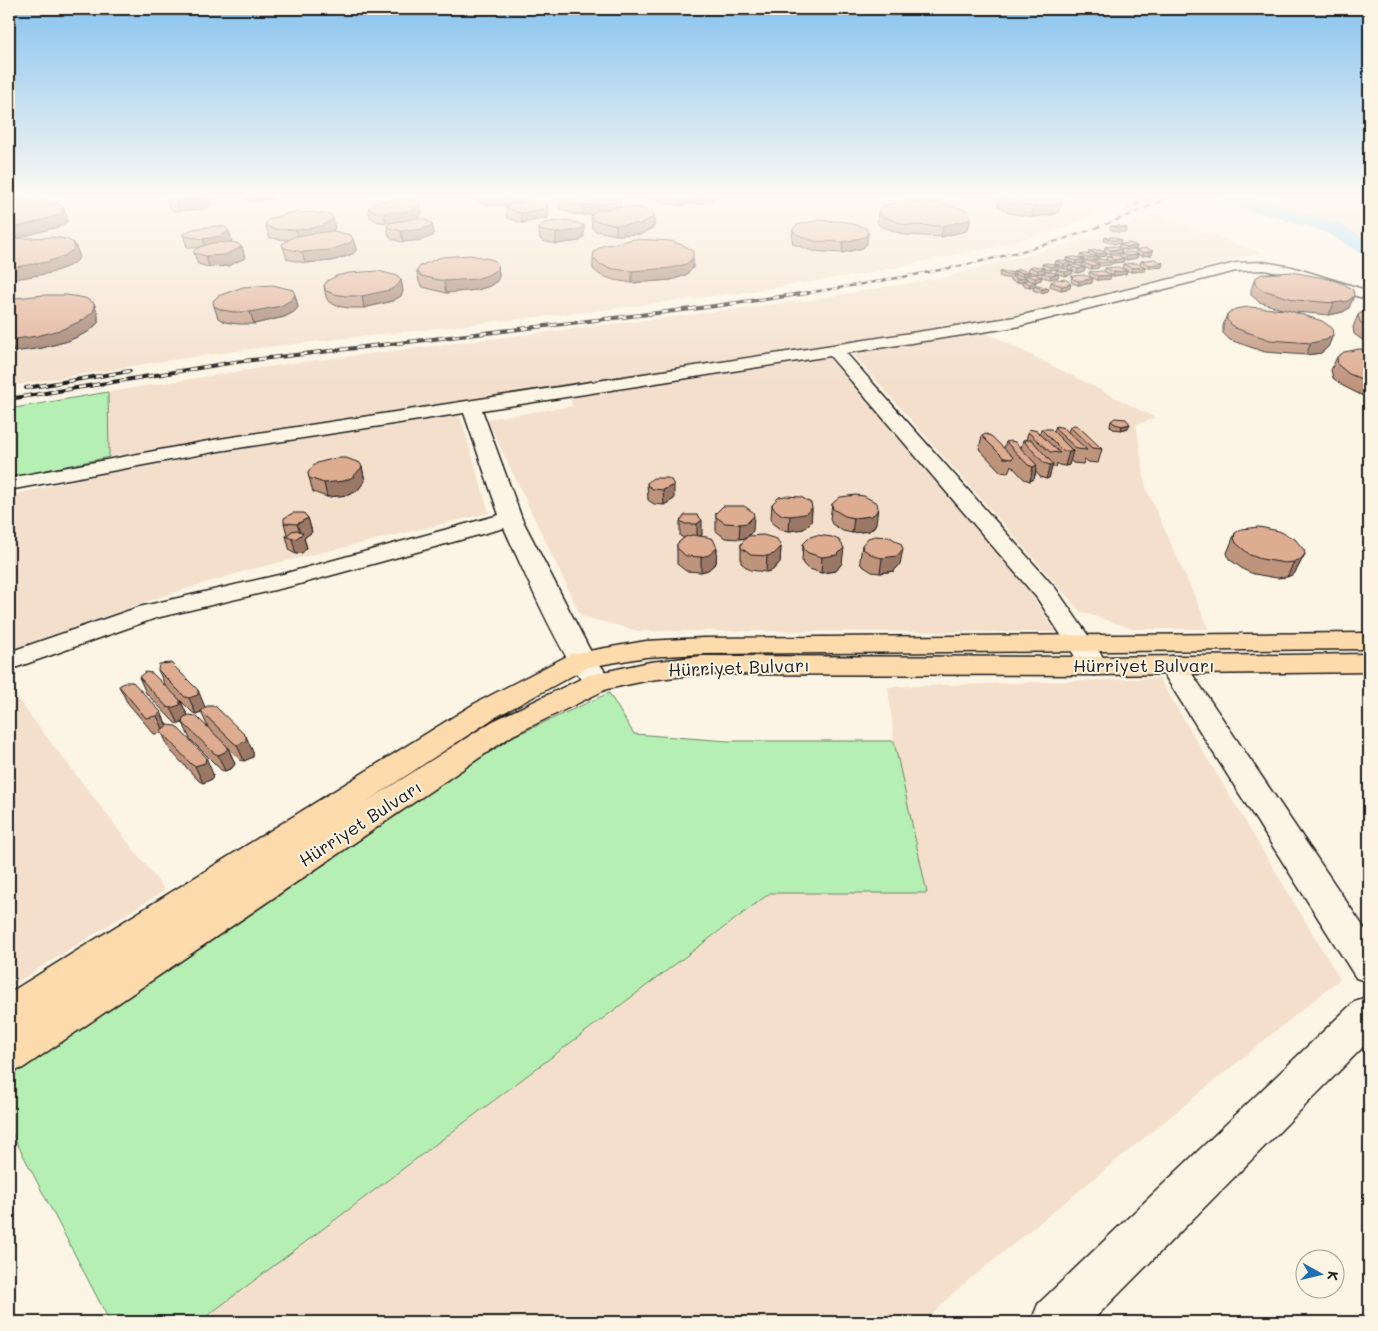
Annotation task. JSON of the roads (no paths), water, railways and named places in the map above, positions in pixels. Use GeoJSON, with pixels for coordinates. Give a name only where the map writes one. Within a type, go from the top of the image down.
{"type":"FeatureCollection","features":[{"type":"Feature","properties":{"kind":"main road","name":"Hürriyet Bulvarı"},"geometry":{"type":"LineString","coordinates":[[9,1014],[484,711],[590,671],[650,671],[702,665],[1087,654],[1369,641]]}},
{"type":"Feature","properties":{"kind":"main road","name":"Hürriyet Bulvarı"},"geometry":{"type":"LineString","coordinates":[[1087,654],[1172,665],[1369,663]]}},
{"type":"Feature","properties":{"kind":"main road","name":"Hürriyet Bulvarı"},"geometry":{"type":"LineString","coordinates":[[9,1054],[590,671]]}},
{"type":"Feature","properties":{"kind":"street"},"geometry":{"type":"LineString","coordinates":[[9,484],[219,445],[1015,322],[1236,267],[1264,266],[1286,270],[1369,296]]}},
{"type":"Feature","properties":{"kind":"street"},"geometry":{"type":"LineString","coordinates":[[834,350],[1047,594],[1087,654]]}},
{"type":"Feature","properties":{"kind":"street"},"geometry":{"type":"LineString","coordinates":[[471,407],[511,519],[590,671]]}},
{"type":"Feature","properties":{"kind":"street"},"geometry":{"type":"LineString","coordinates":[[9,662],[148,612],[287,580],[511,519]]}},
{"type":"Feature","properties":{"kind":"street"},"geometry":{"type":"LineString","coordinates":[[1172,665],[1369,966]]}},
{"type":"Feature","properties":{"kind":"street"},"geometry":{"type":"LineString","coordinates":[[1056,1322],[1369,1014]]}},
{"type":"Feature","properties":{"kind":"railway"},"geometry":{"type":"LineString","coordinates":[[800,294],[894,279],[986,260]]}},
{"type":"Feature","properties":{"kind":"railway"},"geometry":{"type":"LineString","coordinates":[[9,399],[235,362],[700,308],[808,293]]}},
{"type":"Feature","properties":{"kind":"railway"},"geometry":{"type":"LineString","coordinates":[[26,388],[130,371]]}}]}
